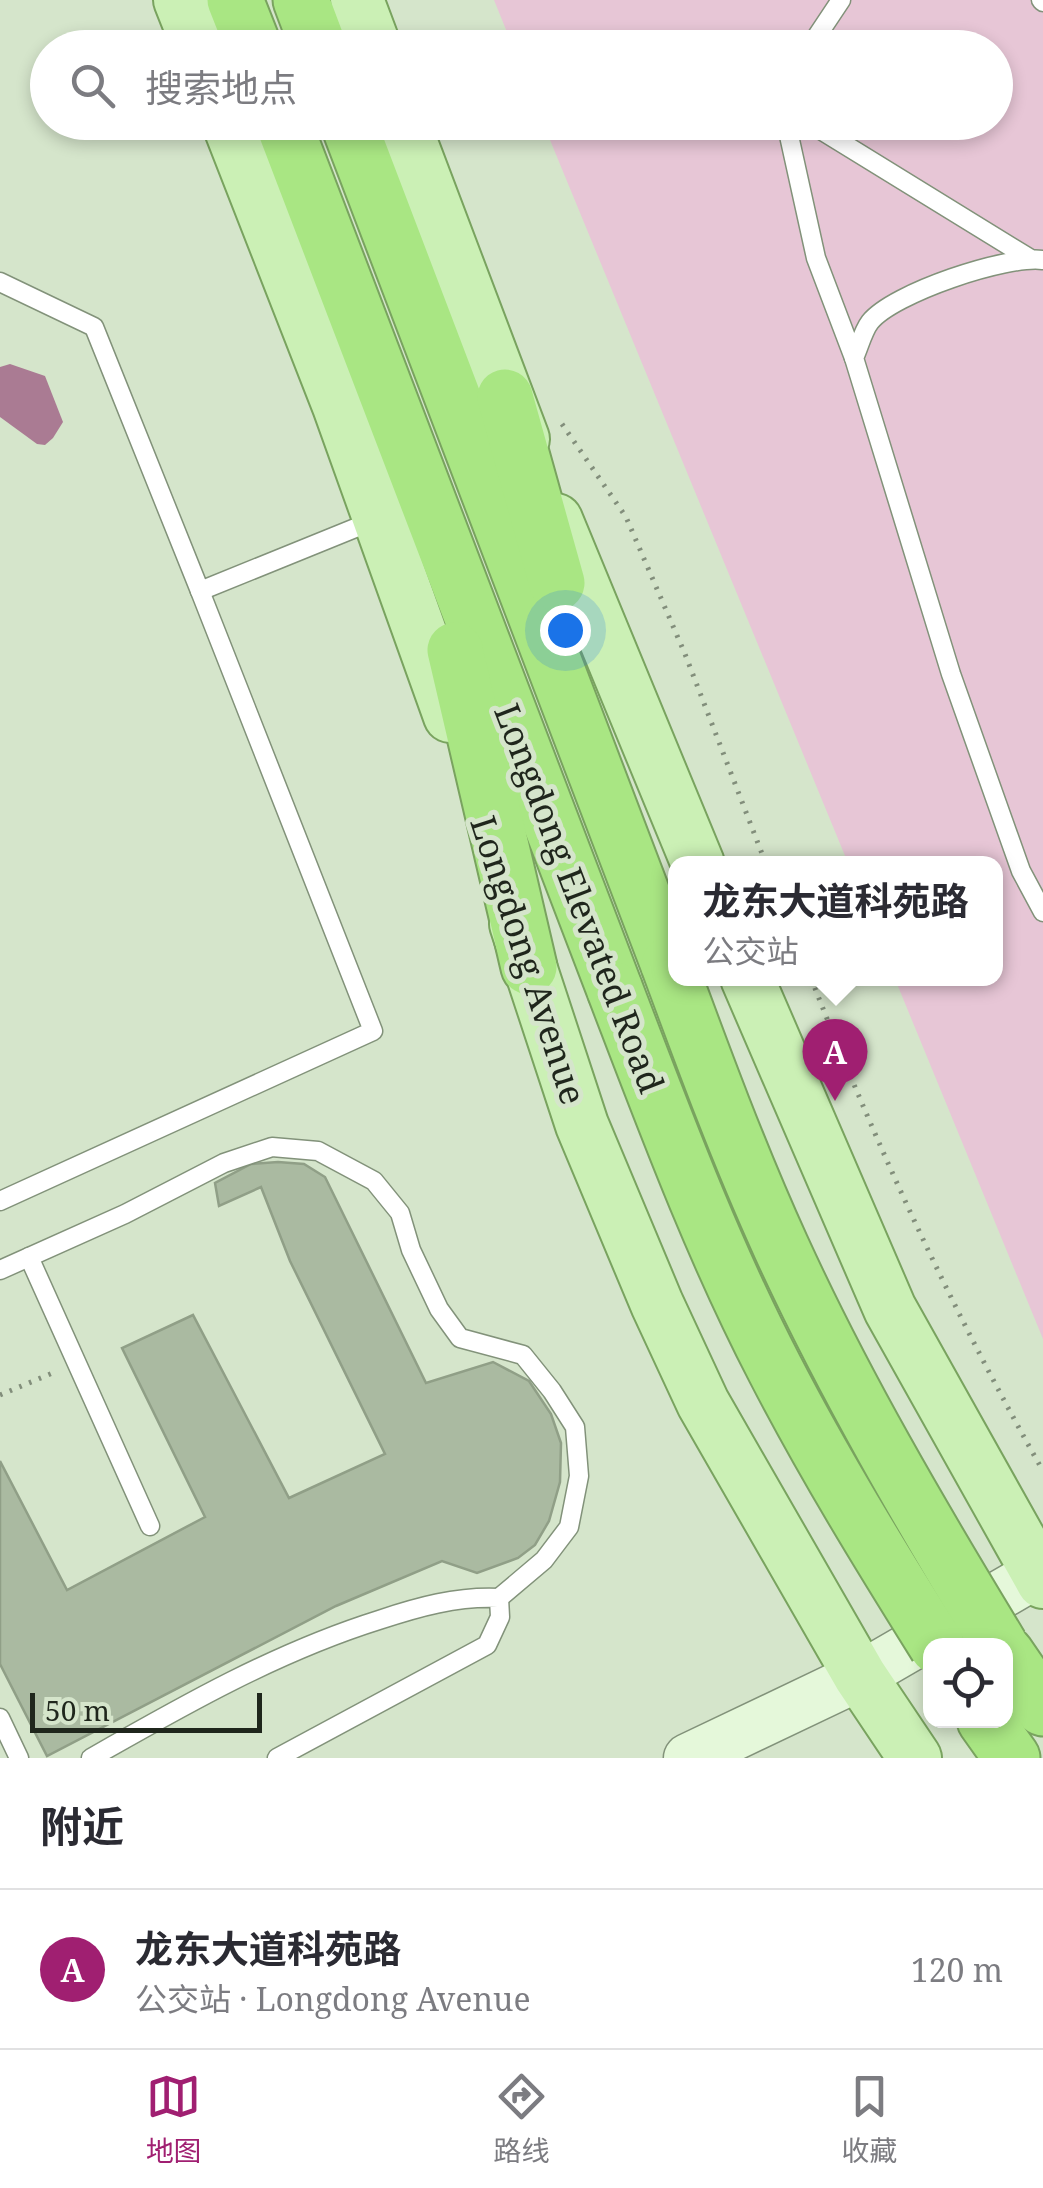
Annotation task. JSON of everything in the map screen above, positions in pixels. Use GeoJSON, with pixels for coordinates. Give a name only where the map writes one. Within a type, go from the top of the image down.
{"type":"FeatureCollection","features":[{"type":"Feature","properties":{"kind":"highway"},"geometry":{"type":"LineString","coordinates":[[236,0],[247,30]]}},
{"type":"Feature","properties":{"kind":"highway"},"geometry":{"type":"LineString","coordinates":[[301,0],[312,30]]}},
{"type":"Feature","properties":{"kind":"highway","name":"Longdong Elevated Road"},"geometry":{"type":"LineString","coordinates":[[290,140],[615,990],[729,1272],[822,1457],[932,1638]]}},
{"type":"Feature","properties":{"kind":"highway","name":"Longdong Elevated Road"},"geometry":{"type":"LineString","coordinates":[[355,140],[668,962]]}},
{"type":"Feature","properties":{"kind":"highway"},"geometry":{"type":"LineString","coordinates":[[506,397],[645,904]]}},
{"type":"Feature","properties":{"kind":"highway"},"geometry":{"type":"LineString","coordinates":[[405,438],[530,967]]}},
{"type":"Feature","properties":{"kind":"highway","name":"Longdong Elevated Road"},"geometry":{"type":"LineString","coordinates":[[677,986],[779,1244],[826,1342],[876,1436],[995,1638]]}},
{"type":"Feature","properties":{"kind":"highway"},"geometry":{"type":"LineString","coordinates":[[1013,1664],[1043,1708]]}},
{"type":"Feature","properties":{"kind":"highway"},"geometry":{"type":"LineString","coordinates":[[991,1728],[1012,1758]]}},
{"type":"Feature","properties":{"kind":"main road"},"geometry":{"type":"LineString","coordinates":[[180,0],[192,30]]}},
{"type":"Feature","properties":{"kind":"main road"},"geometry":{"type":"LineString","coordinates":[[357,0],[368,30]]}},
{"type":"Feature","properties":{"kind":"main road","name":"Longdong Avenue"},"geometry":{"type":"LineString","coordinates":[[235,140],[434,665],[582,1124],[657,1304],[745,1480],[860,1676],[915,1758]]}},
{"type":"Feature","properties":{"kind":"main road"},"geometry":{"type":"LineString","coordinates":[[410,140],[506,397],[695,856]]}},
{"type":"Feature","properties":{"kind":"main road"},"geometry":{"type":"LineString","coordinates":[[750,986],[890,1310],[1041,1576]]}},
{"type":"Feature","properties":{"kind":"street"},"geometry":{"type":"LineString","coordinates":[[688,1758],[860,1676],[1041,1576]]}},
{"type":"Feature","properties":{"kind":"lane"},"geometry":{"type":"LineString","coordinates":[[821,30],[841,0]]}},
{"type":"Feature","properties":{"kind":"lane"},"geometry":{"type":"LineString","coordinates":[[790,140],[816,258],[854,358],[951,674],[1021,871],[1043,912]]}},
{"type":"Feature","properties":{"kind":"lane"},"geometry":{"type":"LineString","coordinates":[[838,140],[1036,259]]}},
{"type":"Feature","properties":{"kind":"lane"},"geometry":{"type":"LineString","coordinates":[[854,358],[870,322],[906,296],[976,270],[1036,259]]}},
{"type":"Feature","properties":{"kind":"lane"},"geometry":{"type":"LineString","coordinates":[[0,282],[94,327],[372,1031],[0,1201]]}},
{"type":"Feature","properties":{"kind":"lane"},"geometry":{"type":"LineString","coordinates":[[200,591],[380,518]]}},
{"type":"Feature","properties":{"kind":"lane"},"geometry":{"type":"LineString","coordinates":[[0,1270],[126,1214],[224,1163],[272,1147],[318,1151],[374,1180],[400,1213],[411,1250],[439,1309],[460,1338],[523,1355],[575,1427],[579,1476],[568,1527],[544,1560],[498,1598],[472,1597],[412,1610],[326,1636],[253,1669],[91,1758]]}},
{"type":"Feature","properties":{"kind":"lane"},"geometry":{"type":"LineString","coordinates":[[29,1257],[150,1526]]}},
{"type":"Feature","properties":{"kind":"lane"},"geometry":{"type":"LineString","coordinates":[[277,1758],[487,1645],[500,1617],[498,1598]]}},
{"type":"Feature","properties":{"kind":"lane"},"geometry":{"type":"LineString","coordinates":[[0,1718],[19,1758]]}},
{"type":"Feature","properties":{"kind":"path"},"geometry":{"type":"LineString","coordinates":[[557,415],[626,517],[685,654],[763,856]]}},
{"type":"Feature","properties":{"kind":"path"},"geometry":{"type":"LineString","coordinates":[[814,986],[909,1215],[1043,1471]]}},
{"type":"Feature","properties":{"kind":"path"},"geometry":{"type":"LineString","coordinates":[[0,1395],[76,1363]]}},
{"type":"Feature","properties":{"kind":"shaded area"},"geometry":{"type":"Polygon","coordinates":[[[494,0],[1043,0],[1043,1339],[898,986],[1003,986],[1003,856],[845,856],[550,140],[1013,140],[1013,30],[506,30],[494,0]]]}},
{"type":"Feature","properties":{"kind":"shaded area"},"geometry":{"type":"Polygon","coordinates":[[[10,364],[45,376],[63,422],[45,445],[37,444],[0,417],[0,367],[10,364]]]}},
{"type":"Feature","properties":{"kind":"building"},"geometry":{"type":"Polygon","coordinates":[[[251,1164],[304,1164],[325,1177],[426,1383],[493,1362],[529,1381],[551,1414],[561,1443],[560,1482],[549,1521],[535,1545],[518,1558],[477,1573],[442,1561],[336,1606],[47,1756],[0,1664],[0,1461],[67,1590],[205,1517],[122,1348],[193,1315],[289,1498],[385,1454],[290,1261],[261,1187],[219,1206],[215,1183],[251,1164]]]}},
{"type":"Feature","properties":{"kind":"place","name":"龙东大道科苑路"},"geometry":{"type":"Point","coordinates":[835,1101]}}]}
